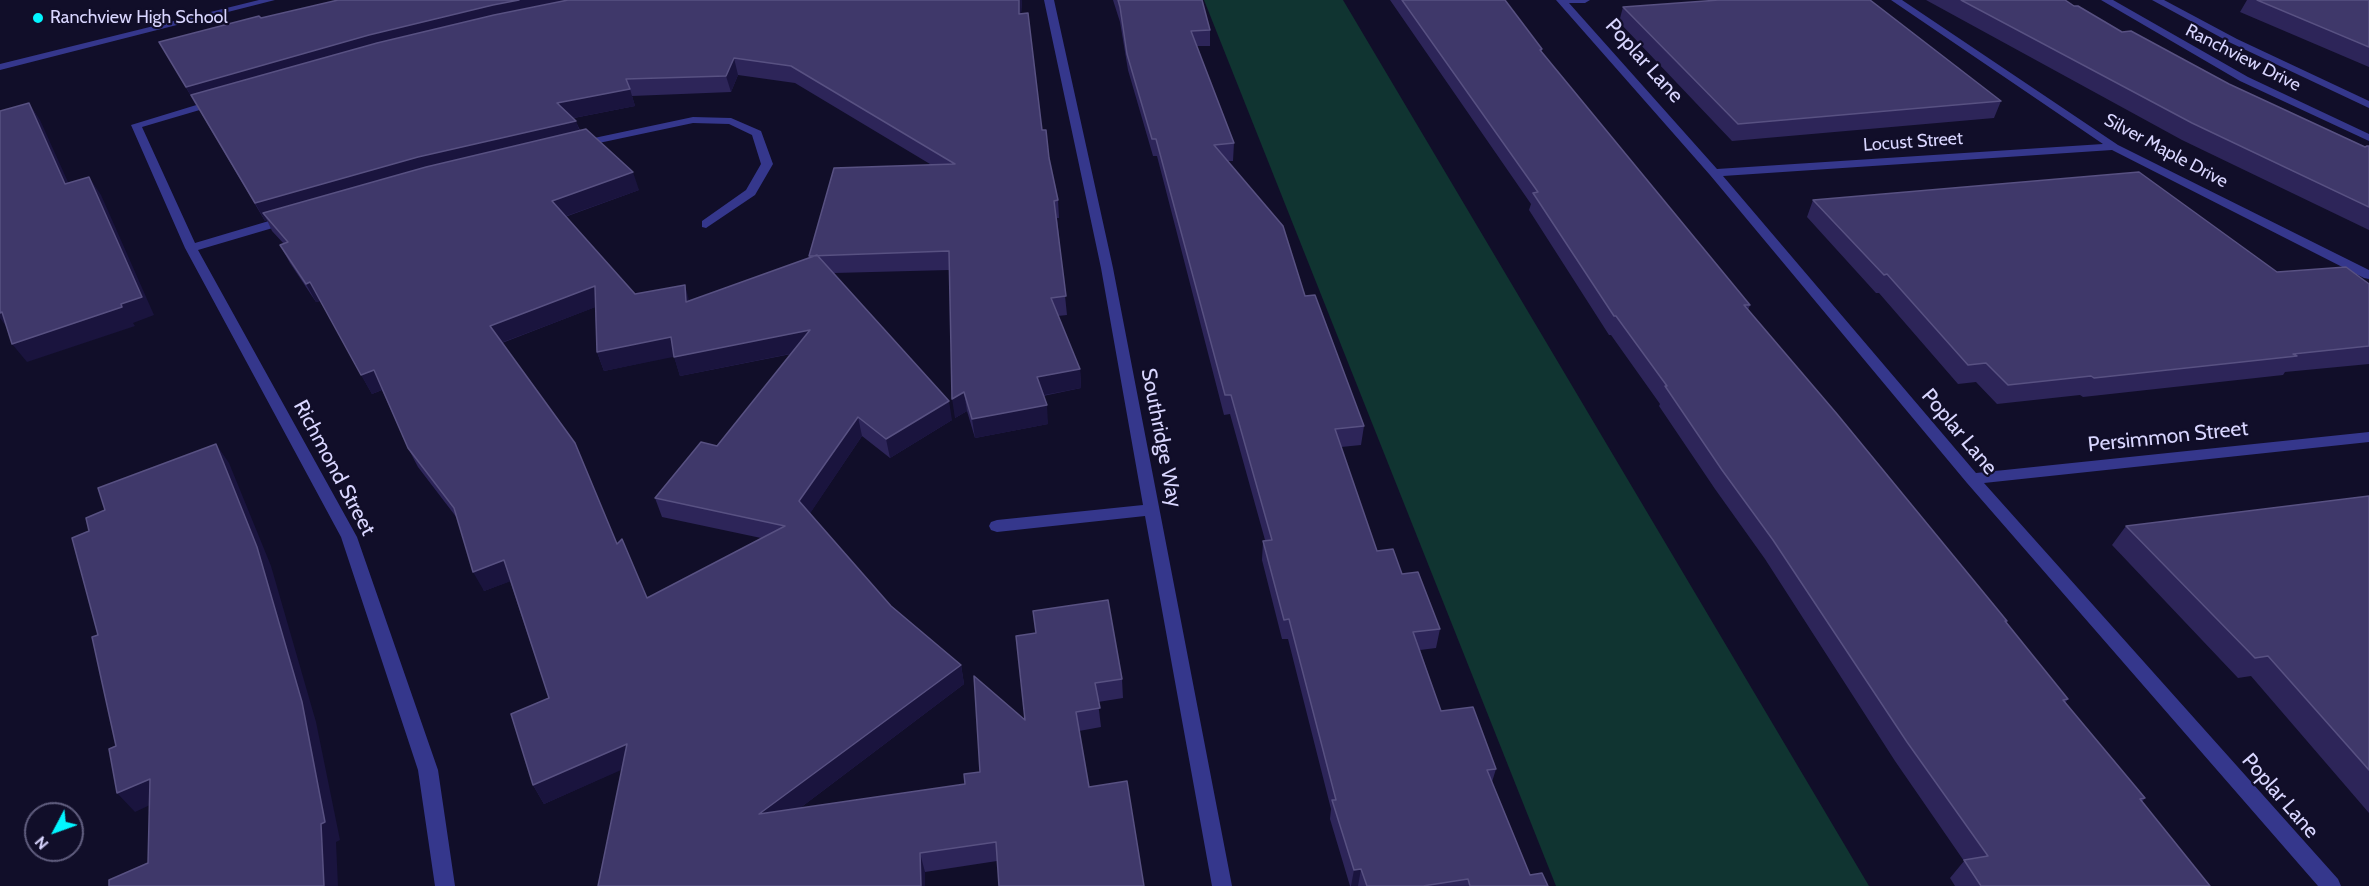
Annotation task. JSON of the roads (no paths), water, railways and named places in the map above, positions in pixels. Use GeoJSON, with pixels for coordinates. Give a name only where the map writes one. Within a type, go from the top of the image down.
{"type":"FeatureCollection","features":[{"type":"Feature","properties":{"kind":"street"},"geometry":{"type":"LineString","coordinates":[[0,67],[270,0]]}},
{"type":"Feature","properties":{"kind":"street","name":"Southridge Way"},"geometry":{"type":"LineString","coordinates":[[1049,0],[1107,268],[1222,886]]}},
{"type":"Feature","properties":{"kind":"street"},"geometry":{"type":"LineString","coordinates":[[1562,1],[1585,0]]}},
{"type":"Feature","properties":{"kind":"street","name":"Silver Maple Drive"},"geometry":{"type":"LineString","coordinates":[[1896,0],[2114,147],[2369,275]]}},
{"type":"Feature","properties":{"kind":"street","name":"Ranchview Drive"},"geometry":{"type":"LineString","coordinates":[[2106,0],[2244,79],[2369,138]]}},
{"type":"Feature","properties":{"kind":"street","name":"Ranchview Drive"},"geometry":{"type":"LineString","coordinates":[[2157,0],[2208,28],[2369,105]]}},
{"type":"Feature","properties":{"kind":"street","name":"Poplar Lane"},"geometry":{"type":"LineString","coordinates":[[1562,1],[1714,173],[1972,479],[2331,886]]}},
{"type":"Feature","properties":{"kind":"street","name":"Richmond Street"},"geometry":{"type":"LineString","coordinates":[[222,99],[136,125],[191,248],[349,537],[429,770],[445,886]]}},
{"type":"Feature","properties":{"kind":"street"},"geometry":{"type":"LineString","coordinates":[[568,147],[693,120],[731,122],[758,133],[767,165],[751,192],[706,224]]}},
{"type":"Feature","properties":{"kind":"street","name":"Locust Street"},"geometry":{"type":"LineString","coordinates":[[1714,173],[2114,147]]}},
{"type":"Feature","properties":{"kind":"street"},"geometry":{"type":"LineString","coordinates":[[191,248],[305,215]]}},
{"type":"Feature","properties":{"kind":"street","name":"Persimmon Street"},"geometry":{"type":"LineString","coordinates":[[1972,479],[2369,437]]}},
{"type":"Feature","properties":{"kind":"street"},"geometry":{"type":"LineString","coordinates":[[997,526],[1153,510]]}},
{"type":"Feature","properties":{"kind":"place","name":"Ranchview High School"},"geometry":{"type":"Point","coordinates":[38,18]}}]}
